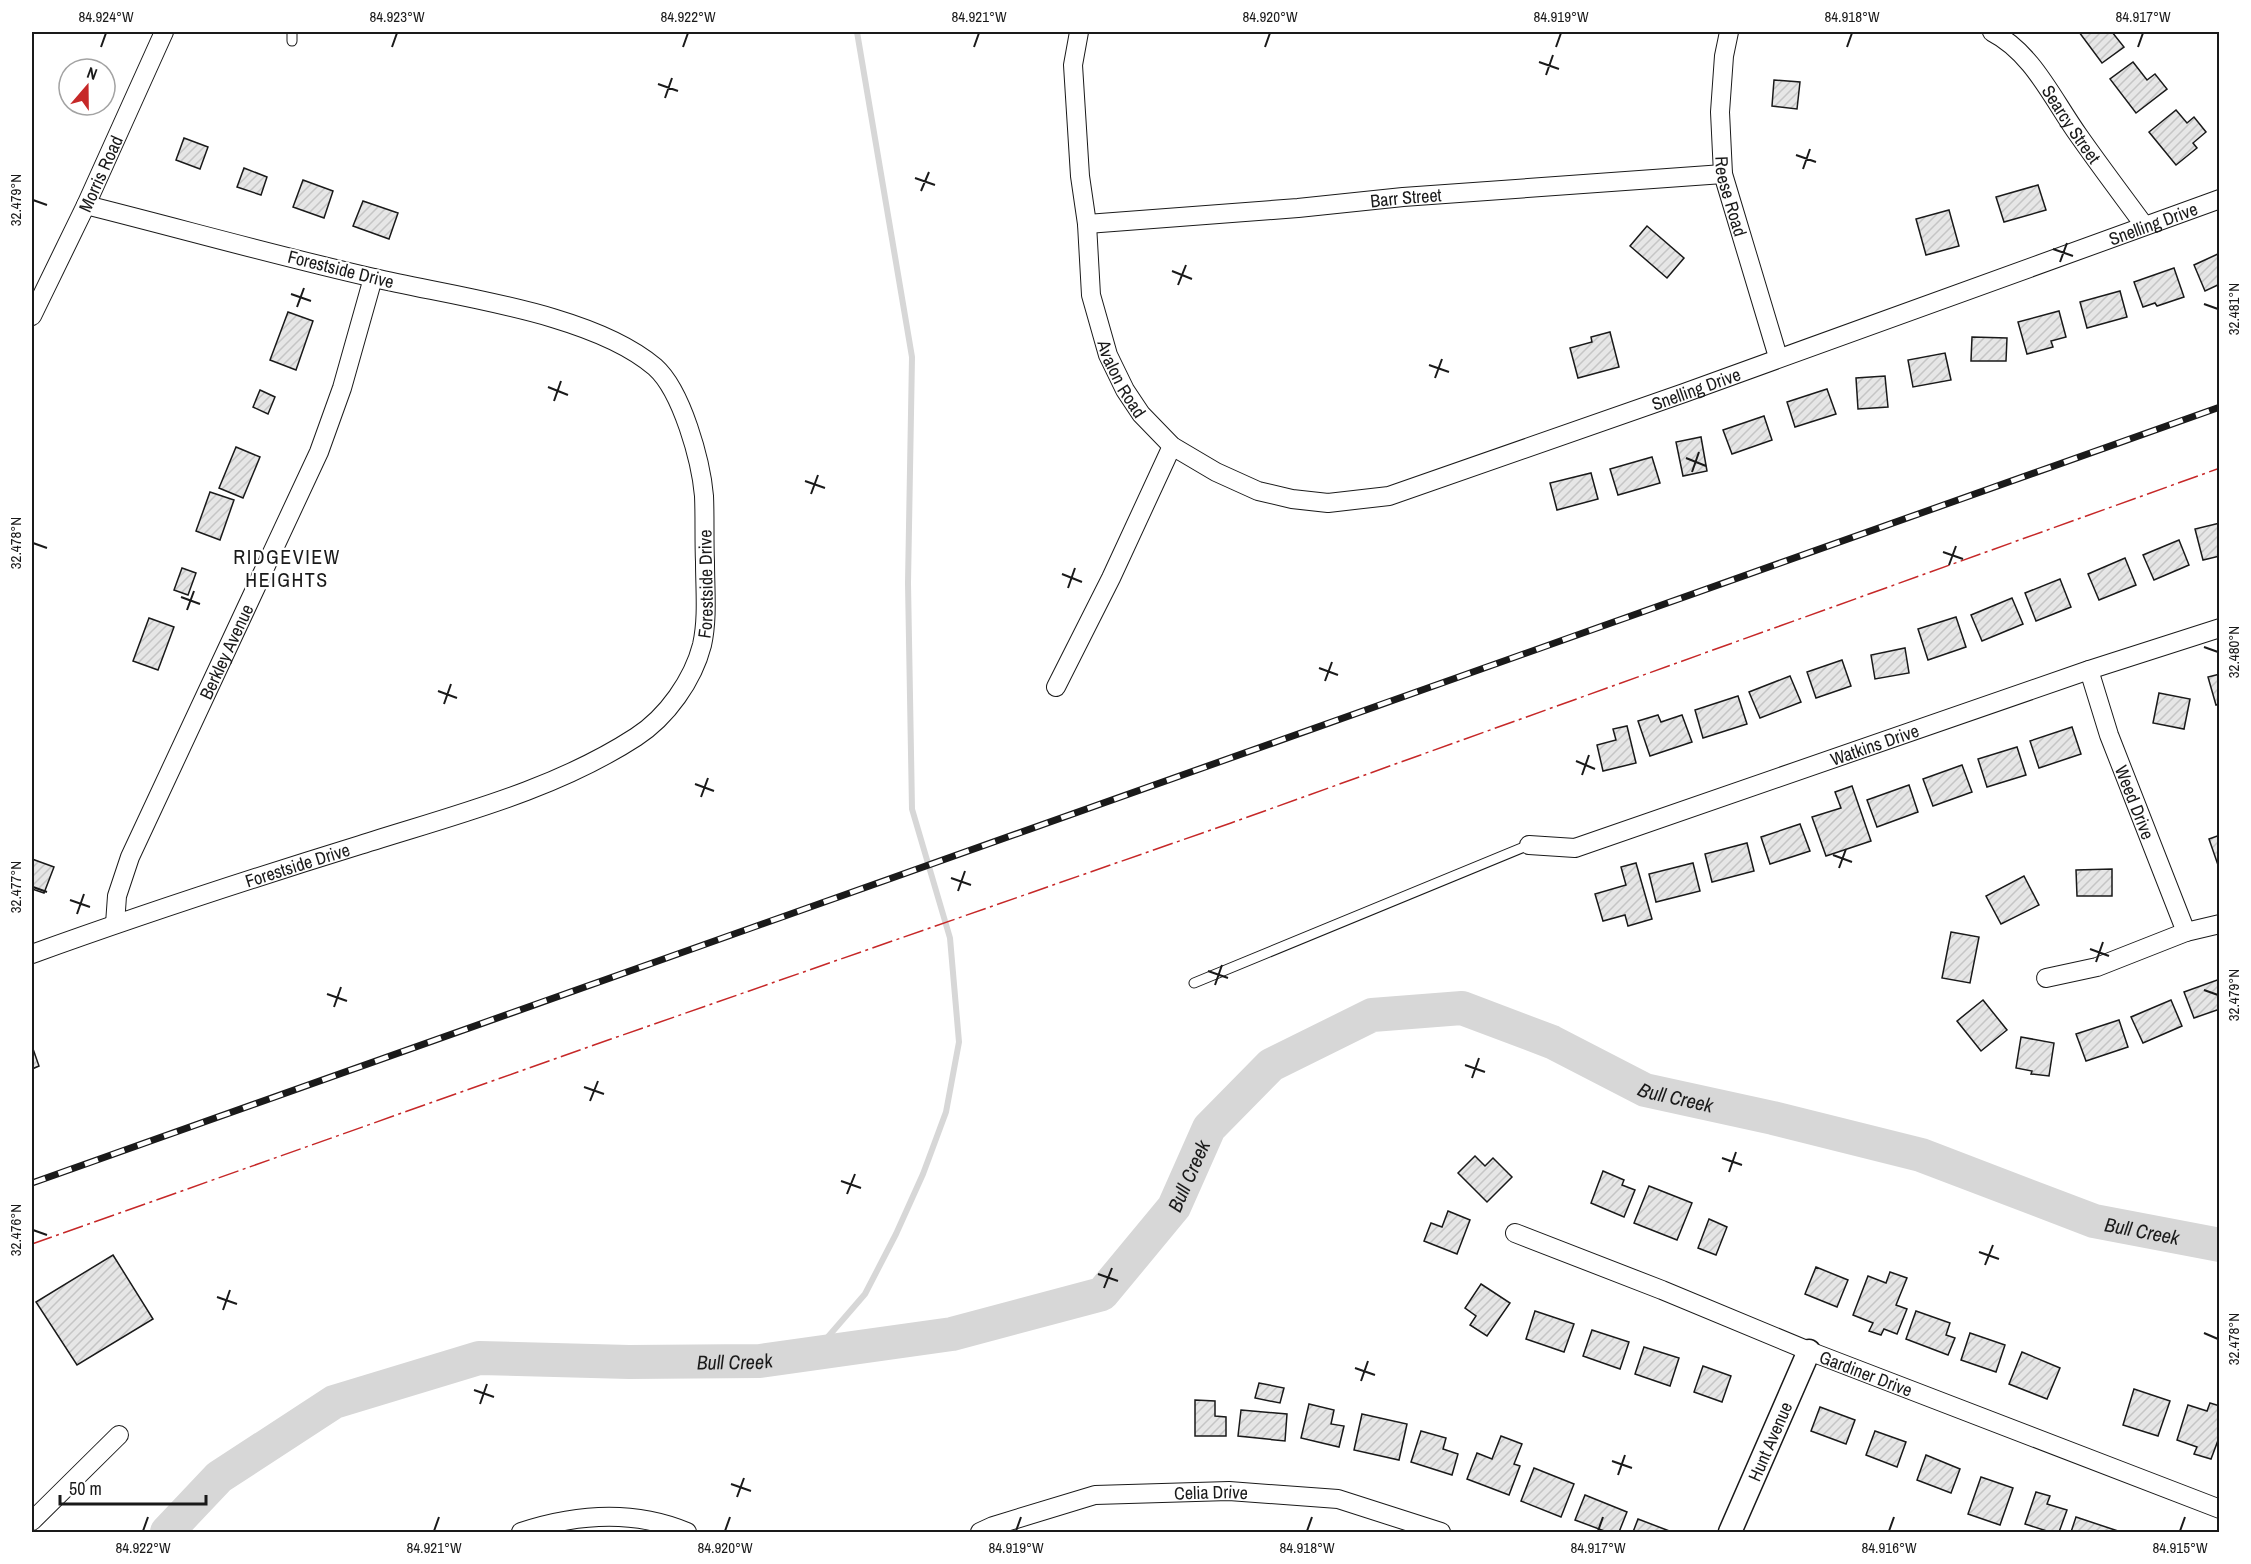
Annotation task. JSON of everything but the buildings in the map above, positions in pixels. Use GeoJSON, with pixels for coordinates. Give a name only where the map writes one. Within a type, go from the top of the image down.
{"type":"FeatureCollection","features":[{"type":"Feature","properties":{"kind":"street","name":"Morris Road"},"geometry":{"type":"LineString","coordinates":[[32,316],[86,205],[164,32]]}},
{"type":"Feature","properties":{"kind":"street","name":"Avalon Road"},"geometry":{"type":"LineString","coordinates":[[1079,32],[1072,65],[1080,176],[1087,224],[1091,295],[1108,355],[1125,390],[1142,414],[1172,446]]}},
{"type":"Feature","properties":{"kind":"street","name":"Reese Road"},"geometry":{"type":"LineString","coordinates":[[1729,32],[1724,56],[1720,112],[1723,174],[1778,357]]}},
{"type":"Feature","properties":{"kind":"street","name":"Searcy Street"},"geometry":{"type":"LineString","coordinates":[[1992,32],[2001,36],[2029,62],[2078,135],[2144,225]]}},
{"type":"Feature","properties":{"kind":"street","name":"Barr Street"},"geometry":{"type":"LineString","coordinates":[[1087,224],[1298,208],[1403,197],[1723,174]]}},
{"type":"Feature","properties":{"kind":"street","name":"Snelling Drive"},"geometry":{"type":"LineString","coordinates":[[1172,446],[1216,472],[1258,491],[1292,499],[1328,503],[1389,496],[1673,397],[1778,357],[2220,199]]}},
{"type":"Feature","properties":{"kind":"street","name":"Forestside Drive"},"geometry":{"type":"LineString","coordinates":[[32,954],[115,924],[555,782],[609,754],[641,734],[666,711],[690,675],[702,645],[705,618],[704,493],[697,458],[682,411],[671,388],[657,368],[614,340],[556,319],[373,278],[86,205]]}},
{"type":"Feature","properties":{"kind":"street","name":"Berkley Avenue"},"geometry":{"type":"LineString","coordinates":[[115,924],[117,896],[130,857],[319,452],[342,388],[373,278]]}},
{"type":"Feature","properties":{"kind":"street"},"geometry":{"type":"LineString","coordinates":[[1056,687],[1111,578],[1172,446]]}},
{"type":"Feature","properties":{"kind":"street","name":"Watkins Drive"},"geometry":{"type":"LineString","coordinates":[[1529,845],[1575,848],[2089,670],[2220,628]]}},
{"type":"Feature","properties":{"kind":"street","name":"Weed Drive"},"geometry":{"type":"LineString","coordinates":[[2089,670],[2109,735],[2186,932]]}},
{"type":"Feature","properties":{"kind":"street"},"geometry":{"type":"LineString","coordinates":[[2046,978],[2097,967],[2186,932],[2220,924]]}},
{"type":"Feature","properties":{"kind":"street","name":"Gardiner Drive"},"geometry":{"type":"LineString","coordinates":[[1515,1233],[1662,1290],[1809,1351],[2220,1509]]}},
{"type":"Feature","properties":{"kind":"street","name":"Hunt Avenue"},"geometry":{"type":"LineString","coordinates":[[1730,1533],[1809,1351]]}},
{"type":"Feature","properties":{"kind":"street"},"geometry":{"type":"LineString","coordinates":[[32,1521],[119,1435]]}},
{"type":"Feature","properties":{"kind":"street","name":"Celia Drive"},"geometry":{"type":"LineString","coordinates":[[980,1533],[993,1526],[1095,1495],[1229,1491],[1338,1498],[1441,1533]]}},
{"type":"Feature","properties":{"kind":"street"},"geometry":{"type":"LineString","coordinates":[[521,1533],[550,1522],[614,1515],[666,1523],[687,1533]]}},
{"type":"Feature","properties":{"kind":"lane"},"geometry":{"type":"LineString","coordinates":[[1194,983],[1529,845]]}},
{"type":"Feature","properties":{"kind":"waterway"},"geometry":{"type":"LineString","coordinates":[[814,1353],[865,1294],[896,1234],[923,1174],[946,1112],[959,1042],[950,938],[912,809],[908,583],[912,357],[857,32]]}},
{"type":"Feature","properties":{"kind":"waterway","name":"Bull Creek"},"geometry":{"type":"LineString","coordinates":[[167,1532],[219,1477],[334,1402],[479,1358],[629,1362],[760,1361],[952,1334],[1102,1294],[1174,1207],[1209,1128],[1271,1065],[1372,1015],[1462,1008],[1552,1042],[1645,1090],[1773,1118],[1921,1155],[2094,1221],[2220,1245]]}},
{"type":"Feature","properties":{"kind":"railway"},"geometry":{"type":"LineString","coordinates":[[32,1183],[2220,407]]}},
{"type":"Feature","properties":{"kind":"power"},"geometry":{"type":"LineString","coordinates":[[32,1244],[1231,823],[2220,468]]}},
{"type":"Feature","properties":{"kind":"district","name":"RIDGEVIEW HEIGHTS"},"geometry":{"type":"Point","coordinates":[287,568]}}]}
